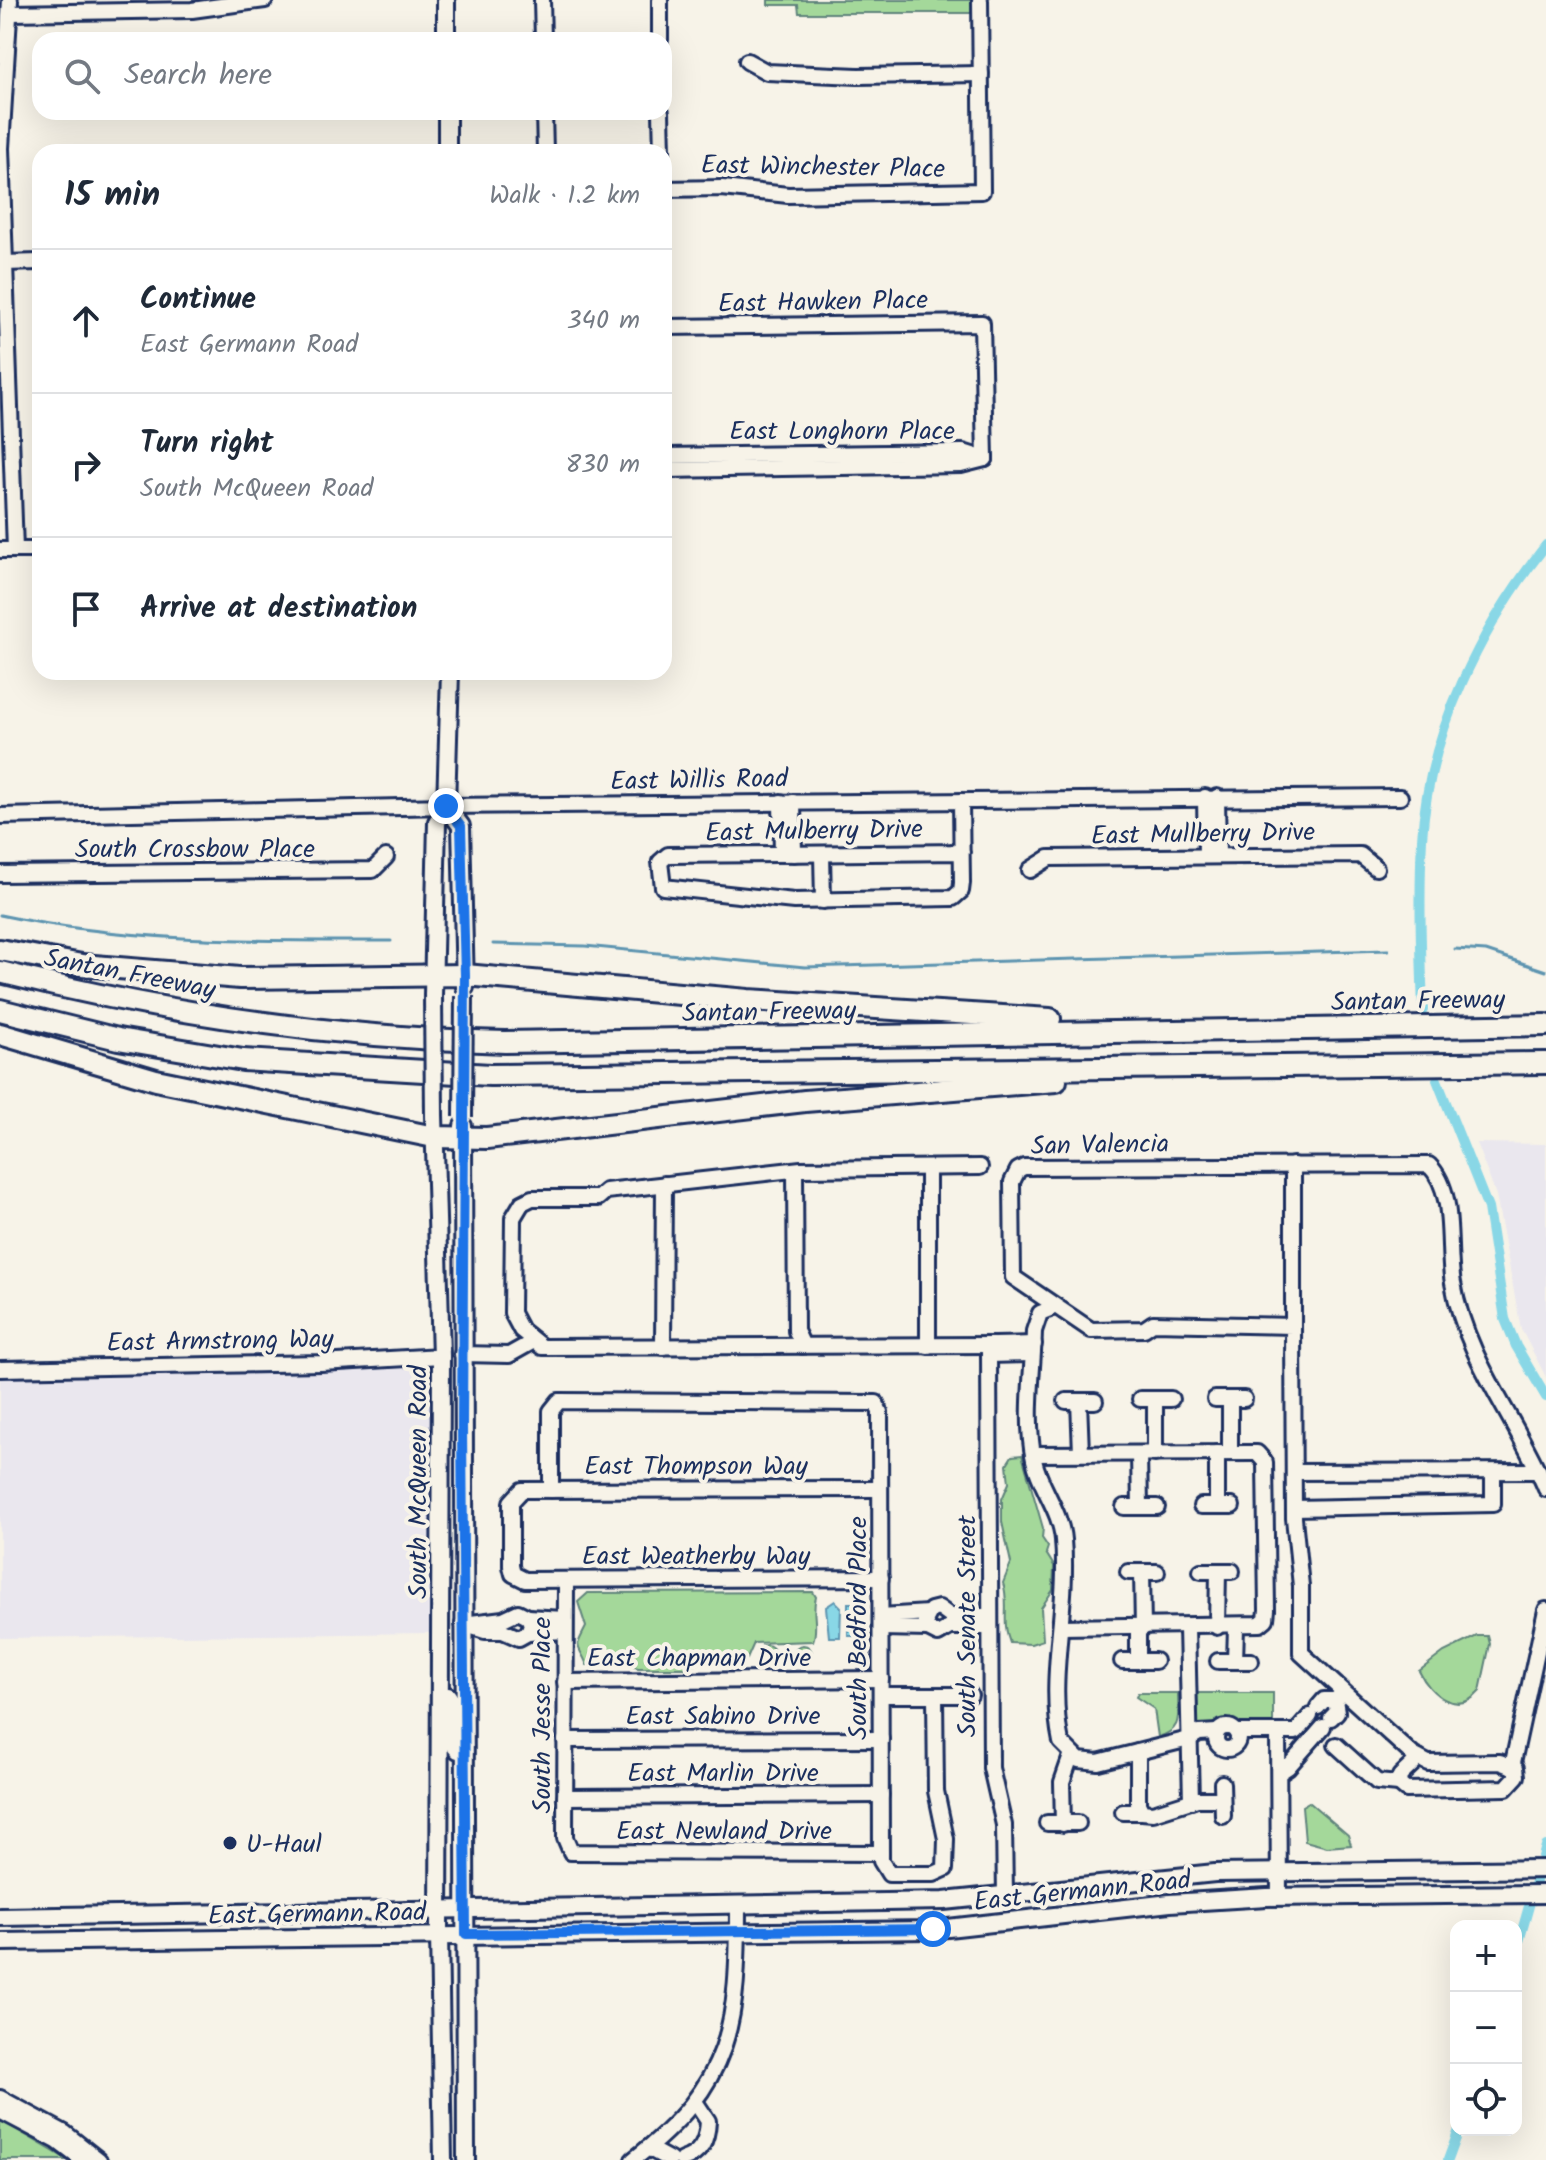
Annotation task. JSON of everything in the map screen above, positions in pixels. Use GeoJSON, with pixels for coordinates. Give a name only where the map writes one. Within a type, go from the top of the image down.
{"type":"FeatureCollection","features":[{"type":"Feature","properties":{"kind":"highway"},"geometry":{"type":"LineString","coordinates":[[0,950],[82,965],[240,978],[433,973],[719,998],[1026,1019],[1398,1025]]}},
{"type":"Feature","properties":{"kind":"highway","name":"Santan Freeway"},"geometry":{"type":"LineString","coordinates":[[0,972],[84,993],[224,1018],[413,1040],[521,1042],[1398,1025],[1546,1025]]}},
{"type":"Feature","properties":{"kind":"highway"},"geometry":{"type":"LineString","coordinates":[[0,1010],[118,1039],[243,1060],[447,1074],[1546,1063]]}},
{"type":"Feature","properties":{"kind":"highway"},"geometry":{"type":"LineString","coordinates":[[0,1034],[156,1080],[434,1137],[463,1138],[805,1101],[1042,1081],[1188,1076],[1263,1065]]}},
{"type":"Feature","properties":{"kind":"main road"},"geometry":{"type":"LineString","coordinates":[[446,0],[446,32]]}},
{"type":"Feature","properties":{"kind":"main road"},"geometry":{"type":"LineString","coordinates":[[447,120],[447,144]]}},
{"type":"Feature","properties":{"kind":"main road","name":"South McQueen Road"},"geometry":{"type":"LineString","coordinates":[[443,2160],[439,1934],[441,1356],[434,1137],[433,973],[437,822],[446,806],[450,680]]}},
{"type":"Feature","properties":{"kind":"main road","name":"South McQueen Road"},"geometry":{"type":"LineString","coordinates":[[446,806],[461,826],[465,975],[462,1354],[466,2160]]}},
{"type":"Feature","properties":{"kind":"main road"},"geometry":{"type":"LineString","coordinates":[[441,1356],[462,1354]]}},
{"type":"Feature","properties":{"kind":"main road"},"geometry":{"type":"LineString","coordinates":[[442,1623],[463,1624]]}},
{"type":"Feature","properties":{"kind":"main road"},"geometry":{"type":"LineString","coordinates":[[442,1692],[452,1703],[454,1745],[465,1757]]}},
{"type":"Feature","properties":{"kind":"main road","name":"East Germann Road"},"geometry":{"type":"LineString","coordinates":[[0,1917],[944,1901],[1161,1877],[1281,1872],[1538,1869]]}},
{"type":"Feature","properties":{"kind":"main road","name":"East Germann Road"},"geometry":{"type":"LineString","coordinates":[[0,1942],[930,1930],[1170,1903],[1279,1897],[1546,1894]]}},
{"type":"Feature","properties":{"kind":"main road"},"geometry":{"type":"LineString","coordinates":[[1005,1896],[1006,1923]]}},
{"type":"Feature","properties":{"kind":"main road"},"geometry":{"type":"LineString","coordinates":[[194,1939],[195,1913]]}},
{"type":"Feature","properties":{"kind":"street"},"geometry":{"type":"LineString","coordinates":[[32,550],[8,550],[1,148],[10,6],[192,10],[265,0]]}},
{"type":"Feature","properties":{"kind":"street"},"geometry":{"type":"LineString","coordinates":[[542,0],[543,32]]}},
{"type":"Feature","properties":{"kind":"street"},"geometry":{"type":"LineString","coordinates":[[660,0],[660,32]]}},
{"type":"Feature","properties":{"kind":"street"},"geometry":{"type":"LineString","coordinates":[[747,61],[767,72],[858,76],[981,74],[980,0]]}},
{"type":"Feature","properties":{"kind":"street","name":"East Winchester Place"},"geometry":{"type":"LineString","coordinates":[[672,189],[722,188],[788,195],[982,191],[981,74]]}},
{"type":"Feature","properties":{"kind":"street"},"geometry":{"type":"LineString","coordinates":[[544,120],[545,144]]}},
{"type":"Feature","properties":{"kind":"street"},"geometry":{"type":"LineString","coordinates":[[661,120],[662,144]]}},
{"type":"Feature","properties":{"kind":"street"},"geometry":{"type":"LineString","coordinates":[[3,263],[32,262]]}},
{"type":"Feature","properties":{"kind":"street","name":"East Hawken Place"},"geometry":{"type":"LineString","coordinates":[[672,327],[982,323],[985,459]]}},
{"type":"Feature","properties":{"kind":"street","name":"East Longhorn Place"},"geometry":{"type":"LineString","coordinates":[[672,459],[683,462],[934,459],[963,452],[985,459]]}},
{"type":"Feature","properties":{"kind":"street","name":"East Longhorn Place"},"geometry":{"type":"LineString","coordinates":[[672,467],[683,462]]}},
{"type":"Feature","properties":{"kind":"street"},"geometry":{"type":"LineString","coordinates":[[1211,797],[1212,856]]}},
{"type":"Feature","properties":{"kind":"street","name":"East Willis Road"},"geometry":{"type":"LineString","coordinates":[[0,816],[446,806],[1400,797]]}},
{"type":"Feature","properties":{"kind":"street"},"geometry":{"type":"LineString","coordinates":[[822,854],[823,901],[953,898],[961,891],[961,801]]}},
{"type":"Feature","properties":{"kind":"street"},"geometry":{"type":"LineString","coordinates":[[787,802],[788,854]]}},
{"type":"Feature","properties":{"kind":"street","name":"East Mulberry Drive"},"geometry":{"type":"LineString","coordinates":[[823,901],[794,901],[663,887],[660,862],[668,855],[962,852]]}},
{"type":"Feature","properties":{"kind":"street","name":"East Mullberry Drive"},"geometry":{"type":"LineString","coordinates":[[1030,870],[1049,858],[1360,855],[1376,868]]}},
{"type":"Feature","properties":{"kind":"street","name":"South Crossbow Place"},"geometry":{"type":"LineString","coordinates":[[0,874],[373,870],[386,857]]}},
{"type":"Feature","properties":{"kind":"street"},"geometry":{"type":"LineString","coordinates":[[1293,1165],[1294,1508],[1295,1554],[1301,1586],[1301,1653],[1339,1696],[1419,1758],[1428,1763],[1500,1762],[1516,1768],[1517,1776],[1506,1788],[1406,1790],[1399,1784],[1377,1782],[1336,1745]]}},
{"type":"Feature","properties":{"kind":"street","name":"San Valencia"},"geometry":{"type":"LineString","coordinates":[[1293,1326],[1153,1323],[1144,1329],[1091,1330],[1052,1307],[1013,1277],[1012,1182],[1018,1170],[1024,1167],[1429,1165],[1439,1176],[1448,1221],[1453,1282],[1475,1356],[1546,1489]]}},
{"type":"Feature","properties":{"kind":"street"},"geometry":{"type":"LineString","coordinates":[[980,1167],[795,1170],[606,1191],[598,1198],[532,1198],[522,1203],[513,1218],[512,1313],[521,1330],[542,1347],[928,1346],[1033,1349]]}},
{"type":"Feature","properties":{"kind":"street"},"geometry":{"type":"LineString","coordinates":[[928,1168],[928,1346]]}},
{"type":"Feature","properties":{"kind":"street"},"geometry":{"type":"LineString","coordinates":[[795,1170],[796,1331],[803,1346]]}},
{"type":"Feature","properties":{"kind":"street"},"geometry":{"type":"LineString","coordinates":[[663,1347],[664,1184]]}},
{"type":"Feature","properties":{"kind":"street"},"geometry":{"type":"LineString","coordinates":[[1052,1307],[1042,1309],[1037,1317],[1033,1349],[1033,1454],[1061,1526],[1059,1728],[1061,1742],[1071,1756],[1098,1762],[1189,1739],[1199,1733],[1217,1737],[1227,1727],[1236,1737],[1278,1736],[1296,1732],[1324,1700],[1339,1696]]}},
{"type":"Feature","properties":{"kind":"street"},"geometry":{"type":"LineString","coordinates":[[462,1354],[509,1355],[534,1341]]}},
{"type":"Feature","properties":{"kind":"street","name":"South Senate Street"},"geometry":{"type":"LineString","coordinates":[[991,1350],[991,1768],[1004,1825],[1005,1896]]}},
{"type":"Feature","properties":{"kind":"street","name":"East Armstrong Way"},"geometry":{"type":"LineString","coordinates":[[0,1369],[321,1363],[441,1356]]}},
{"type":"Feature","properties":{"kind":"street"},"geometry":{"type":"LineString","coordinates":[[1140,1507],[1147,1454],[1147,1399],[1171,1399]]}},
{"type":"Feature","properties":{"kind":"street"},"geometry":{"type":"LineString","coordinates":[[1201,1506],[1224,1506],[1224,1453],[1230,1399]]}},
{"type":"Feature","properties":{"kind":"street","name":"South Bedford Place"},"geometry":{"type":"LineString","coordinates":[[551,1490],[550,1415],[554,1404],[566,1400],[876,1403],[880,1412],[881,1853]]}},
{"type":"Feature","properties":{"kind":"street"},"geometry":{"type":"LineString","coordinates":[[1081,1453],[1072,1401],[1095,1401]]}},
{"type":"Feature","properties":{"kind":"street"},"geometry":{"type":"LineString","coordinates":[[1033,1454],[1257,1453],[1263,1457],[1266,1468],[1266,1619],[1256,1626],[1236,1627],[1061,1627]]}},
{"type":"Feature","properties":{"kind":"street"},"geometry":{"type":"LineString","coordinates":[[1294,1472],[1539,1471]]}},
{"type":"Feature","properties":{"kind":"street"},"geometry":{"type":"LineString","coordinates":[[1294,1508],[1493,1504],[1493,1472]]}},
{"type":"Feature","properties":{"kind":"street","name":"East Thompson Way"},"geometry":{"type":"LineString","coordinates":[[513,1574],[514,1496],[522,1490],[880,1489]]}},
{"type":"Feature","properties":{"kind":"street"},"geometry":{"type":"LineString","coordinates":[[1124,1507],[1157,1507]]}},
{"type":"Feature","properties":{"kind":"street"},"geometry":{"type":"LineString","coordinates":[[1201,1571],[1225,1571],[1217,1627]]}},
{"type":"Feature","properties":{"kind":"street"},"geometry":{"type":"LineString","coordinates":[[1138,1661],[1142,1572]]}},
{"type":"Feature","properties":{"kind":"street","name":"East Weatherby Way"},"geometry":{"type":"LineString","coordinates":[[513,1574],[525,1580],[881,1578]]}},
{"type":"Feature","properties":{"kind":"street","name":"South Jesse Place"},"geometry":{"type":"LineString","coordinates":[[566,1580],[565,1797],[568,1849]]}},
{"type":"Feature","properties":{"kind":"street"},"geometry":{"type":"LineString","coordinates":[[881,1622],[939,1608],[950,1616],[990,1621]]}},
{"type":"Feature","properties":{"kind":"street"},"geometry":{"type":"LineString","coordinates":[[1512,1767],[1546,1610]]}},
{"type":"Feature","properties":{"kind":"street"},"geometry":{"type":"LineString","coordinates":[[463,1624],[503,1619],[518,1612],[565,1625]]}},
{"type":"Feature","properties":{"kind":"street"},"geometry":{"type":"LineString","coordinates":[[928,1613],[925,1621],[929,1629]]}},
{"type":"Feature","properties":{"kind":"street"},"geometry":{"type":"LineString","coordinates":[[528,1617],[528,1633]]}},
{"type":"Feature","properties":{"kind":"street"},"geometry":{"type":"LineString","coordinates":[[881,1622],[929,1629],[938,1634],[950,1627],[990,1621]]}},
{"type":"Feature","properties":{"kind":"street"},"geometry":{"type":"LineString","coordinates":[[463,1624],[485,1631],[503,1631],[515,1638],[565,1625]]}},
{"type":"Feature","properties":{"kind":"street"},"geometry":{"type":"LineString","coordinates":[[1187,1627],[1191,1801]]}},
{"type":"Feature","properties":{"kind":"street"},"geometry":{"type":"LineString","coordinates":[[1218,1661],[1243,1661],[1236,1627]]}},
{"type":"Feature","properties":{"kind":"street"},"geometry":{"type":"LineString","coordinates":[[1122,1661],[1155,1661]]}},
{"type":"Feature","properties":{"kind":"street","name":"East Chapman Drive"},"geometry":{"type":"LineString","coordinates":[[565,1682],[881,1679]]}},
{"type":"Feature","properties":{"kind":"street"},"geometry":{"type":"LineString","coordinates":[[881,1695],[970,1695]]}},
{"type":"Feature","properties":{"kind":"street"},"geometry":{"type":"LineString","coordinates":[[881,1853],[884,1869],[889,1874],[934,1874],[945,1869],[946,1839],[936,1791],[935,1695]]}},
{"type":"Feature","properties":{"kind":"street"},"geometry":{"type":"LineString","coordinates":[[1279,1773],[1337,1712],[1339,1696]]}},
{"type":"Feature","properties":{"kind":"street"},"geometry":{"type":"LineString","coordinates":[[1309,1717],[1311,1739]]}},
{"type":"Feature","properties":{"kind":"street"},"geometry":{"type":"LineString","coordinates":[[1278,1736],[1279,1897]]}},
{"type":"Feature","properties":{"kind":"street","name":"East Sabino Drive"},"geometry":{"type":"LineString","coordinates":[[565,1740],[881,1739]]}},
{"type":"Feature","properties":{"kind":"street"},"geometry":{"type":"LineString","coordinates":[[1138,1752],[1138,1804],[1142,1812]]}},
{"type":"Feature","properties":{"kind":"street"},"geometry":{"type":"LineString","coordinates":[[1047,1823],[1071,1823],[1062,1782],[1071,1756]]}},
{"type":"Feature","properties":{"kind":"street"},"geometry":{"type":"LineString","coordinates":[[1399,1784],[1400,1776],[1419,1758]]}},
{"type":"Feature","properties":{"kind":"street"},"geometry":{"type":"LineString","coordinates":[[1222,1783],[1223,1816]]}},
{"type":"Feature","properties":{"kind":"street","name":"East Marlin Drive"},"geometry":{"type":"LineString","coordinates":[[565,1797],[881,1795]]}},
{"type":"Feature","properties":{"kind":"street"},"geometry":{"type":"LineString","coordinates":[[1123,1812],[1153,1813],[1191,1801],[1222,1799]]}},
{"type":"Feature","properties":{"kind":"street","name":"East Newland Drive"},"geometry":{"type":"LineString","coordinates":[[568,1849],[583,1854],[881,1853]]}},
{"type":"Feature","properties":{"kind":"street"},"geometry":{"type":"LineString","coordinates":[[633,2160],[696,2103],[727,2038],[736,1994],[738,1904]]}},
{"type":"Feature","properties":{"kind":"street"},"geometry":{"type":"LineString","coordinates":[[1,2103],[82,2160]]}},
{"type":"Feature","properties":{"kind":"street"},"geometry":{"type":"LineString","coordinates":[[1,2103],[65,2133],[99,2160]]}},
{"type":"Feature","properties":{"kind":"street"},"geometry":{"type":"LineString","coordinates":[[682,2160],[694,2155],[705,2142],[708,2121],[696,2103]]}},
{"type":"Feature","properties":{"kind":"street"},"geometry":{"type":"LineString","coordinates":[[648,2148],[667,2159]]}},
{"type":"Feature","properties":{"kind":"shaded area"},"geometry":{"type":"Polygon","coordinates":[[[1476,1143],[1546,1144],[1546,1377],[1521,1329],[1496,1195],[1476,1143]]]}},
{"type":"Feature","properties":{"kind":"shaded area"},"geometry":{"type":"Polygon","coordinates":[[[419,1367],[430,1381],[430,1633],[0,1638],[0,1374],[419,1367]]]}},
{"type":"Feature","properties":{"kind":"green space"},"geometry":{"type":"Polygon","coordinates":[[[768,0],[980,0],[980,13],[799,13],[798,5],[768,5],[768,0]]]}},
{"type":"Feature","properties":{"kind":"green space"},"geometry":{"type":"Polygon","coordinates":[[[1022,1455],[1043,1528],[1042,1538],[1048,1547],[1046,1553],[1054,1566],[1053,1590],[1041,1608],[1043,1640],[1031,1644],[1010,1643],[1003,1583],[1011,1563],[1002,1522],[1002,1499],[1009,1483],[1007,1464],[1012,1456],[1022,1455]]]}},
{"type":"Feature","properties":{"kind":"green space"},"geometry":{"type":"Polygon","coordinates":[[[813,1592],[816,1597],[813,1641],[754,1643],[747,1659],[704,1661],[687,1668],[638,1668],[617,1661],[612,1665],[587,1665],[578,1647],[586,1627],[578,1602],[588,1593],[813,1592]]]}},
{"type":"Feature","properties":{"kind":"green space"},"geometry":{"type":"Polygon","coordinates":[[[1477,1636],[1488,1636],[1490,1644],[1480,1691],[1463,1702],[1445,1700],[1430,1688],[1419,1671],[1444,1652],[1477,1636]]]}},
{"type":"Feature","properties":{"kind":"green space"},"geometry":{"type":"Polygon","coordinates":[[[762,1645],[770,1645],[775,1654],[773,1661],[762,1663],[757,1658],[757,1650],[762,1645]]]}},
{"type":"Feature","properties":{"kind":"green space"},"geometry":{"type":"Polygon","coordinates":[[[803,1645],[812,1654],[803,1663],[794,1654],[803,1645]]]}},
{"type":"Feature","properties":{"kind":"green space"},"geometry":{"type":"Polygon","coordinates":[[[1138,1693],[1178,1693],[1178,1715],[1172,1730],[1158,1737],[1154,1709],[1136,1697],[1138,1693]]]}},
{"type":"Feature","properties":{"kind":"green space"},"geometry":{"type":"Polygon","coordinates":[[[1197,1693],[1273,1693],[1273,1727],[1244,1727],[1229,1719],[1207,1728],[1198,1727],[1197,1693]]]}},
{"type":"Feature","properties":{"kind":"green space"},"geometry":{"type":"Polygon","coordinates":[[[1309,1802],[1348,1835],[1351,1845],[1327,1847],[1305,1841],[1302,1806],[1309,1802]]]}},
{"type":"Feature","properties":{"kind":"green space"},"geometry":{"type":"Polygon","coordinates":[[[0,2120],[68,2160],[0,2160],[0,2120]]]}},
{"type":"Feature","properties":{"kind":"water"},"geometry":{"type":"Polygon","coordinates":[[[835,1601],[841,1607],[840,1637],[829,1637],[826,1607],[835,1601]]]}},
{"type":"Feature","properties":{"kind":"water"},"geometry":{"type":"Polygon","coordinates":[[[848,1603],[856,1603],[856,1636],[848,1636],[848,1603]]]}},
{"type":"Feature","properties":{"kind":"waterway"},"geometry":{"type":"LineString","coordinates":[[1423,1010],[1422,839],[1426,799],[1435,760],[1447,721],[1480,646],[1522,577],[1546,545]]}},
{"type":"Feature","properties":{"kind":"waterway"},"geometry":{"type":"LineString","coordinates":[[0,915],[146,936],[391,941]]}},
{"type":"Feature","properties":{"kind":"waterway"},"geometry":{"type":"LineString","coordinates":[[493,944],[585,946],[805,967],[1388,950]]}},
{"type":"Feature","properties":{"kind":"waterway"},"geometry":{"type":"LineString","coordinates":[[1455,949],[1486,951],[1546,971]]}},
{"type":"Feature","properties":{"kind":"waterway"},"geometry":{"type":"LineString","coordinates":[[1437,1080],[1488,1208],[1505,1319],[1516,1346],[1546,1397]]}},
{"type":"Feature","properties":{"kind":"waterway"},"geometry":{"type":"LineString","coordinates":[[1522,1931],[1546,1846]]}},
{"type":"Feature","properties":{"kind":"waterway"},"geometry":{"type":"LineString","coordinates":[[1448,2160],[1457,2136]]}},
{"type":"Feature","properties":{"kind":"place","name":"U-Haul"},"geometry":{"type":"Point","coordinates":[230,1843]}},
{"type":"Feature","properties":{"kind":"route"},"geometry":{"type":"LineString","coordinates":[[446,806],[461,826],[465,975],[462,1425],[466,1934],[933,1929]]}}]}
